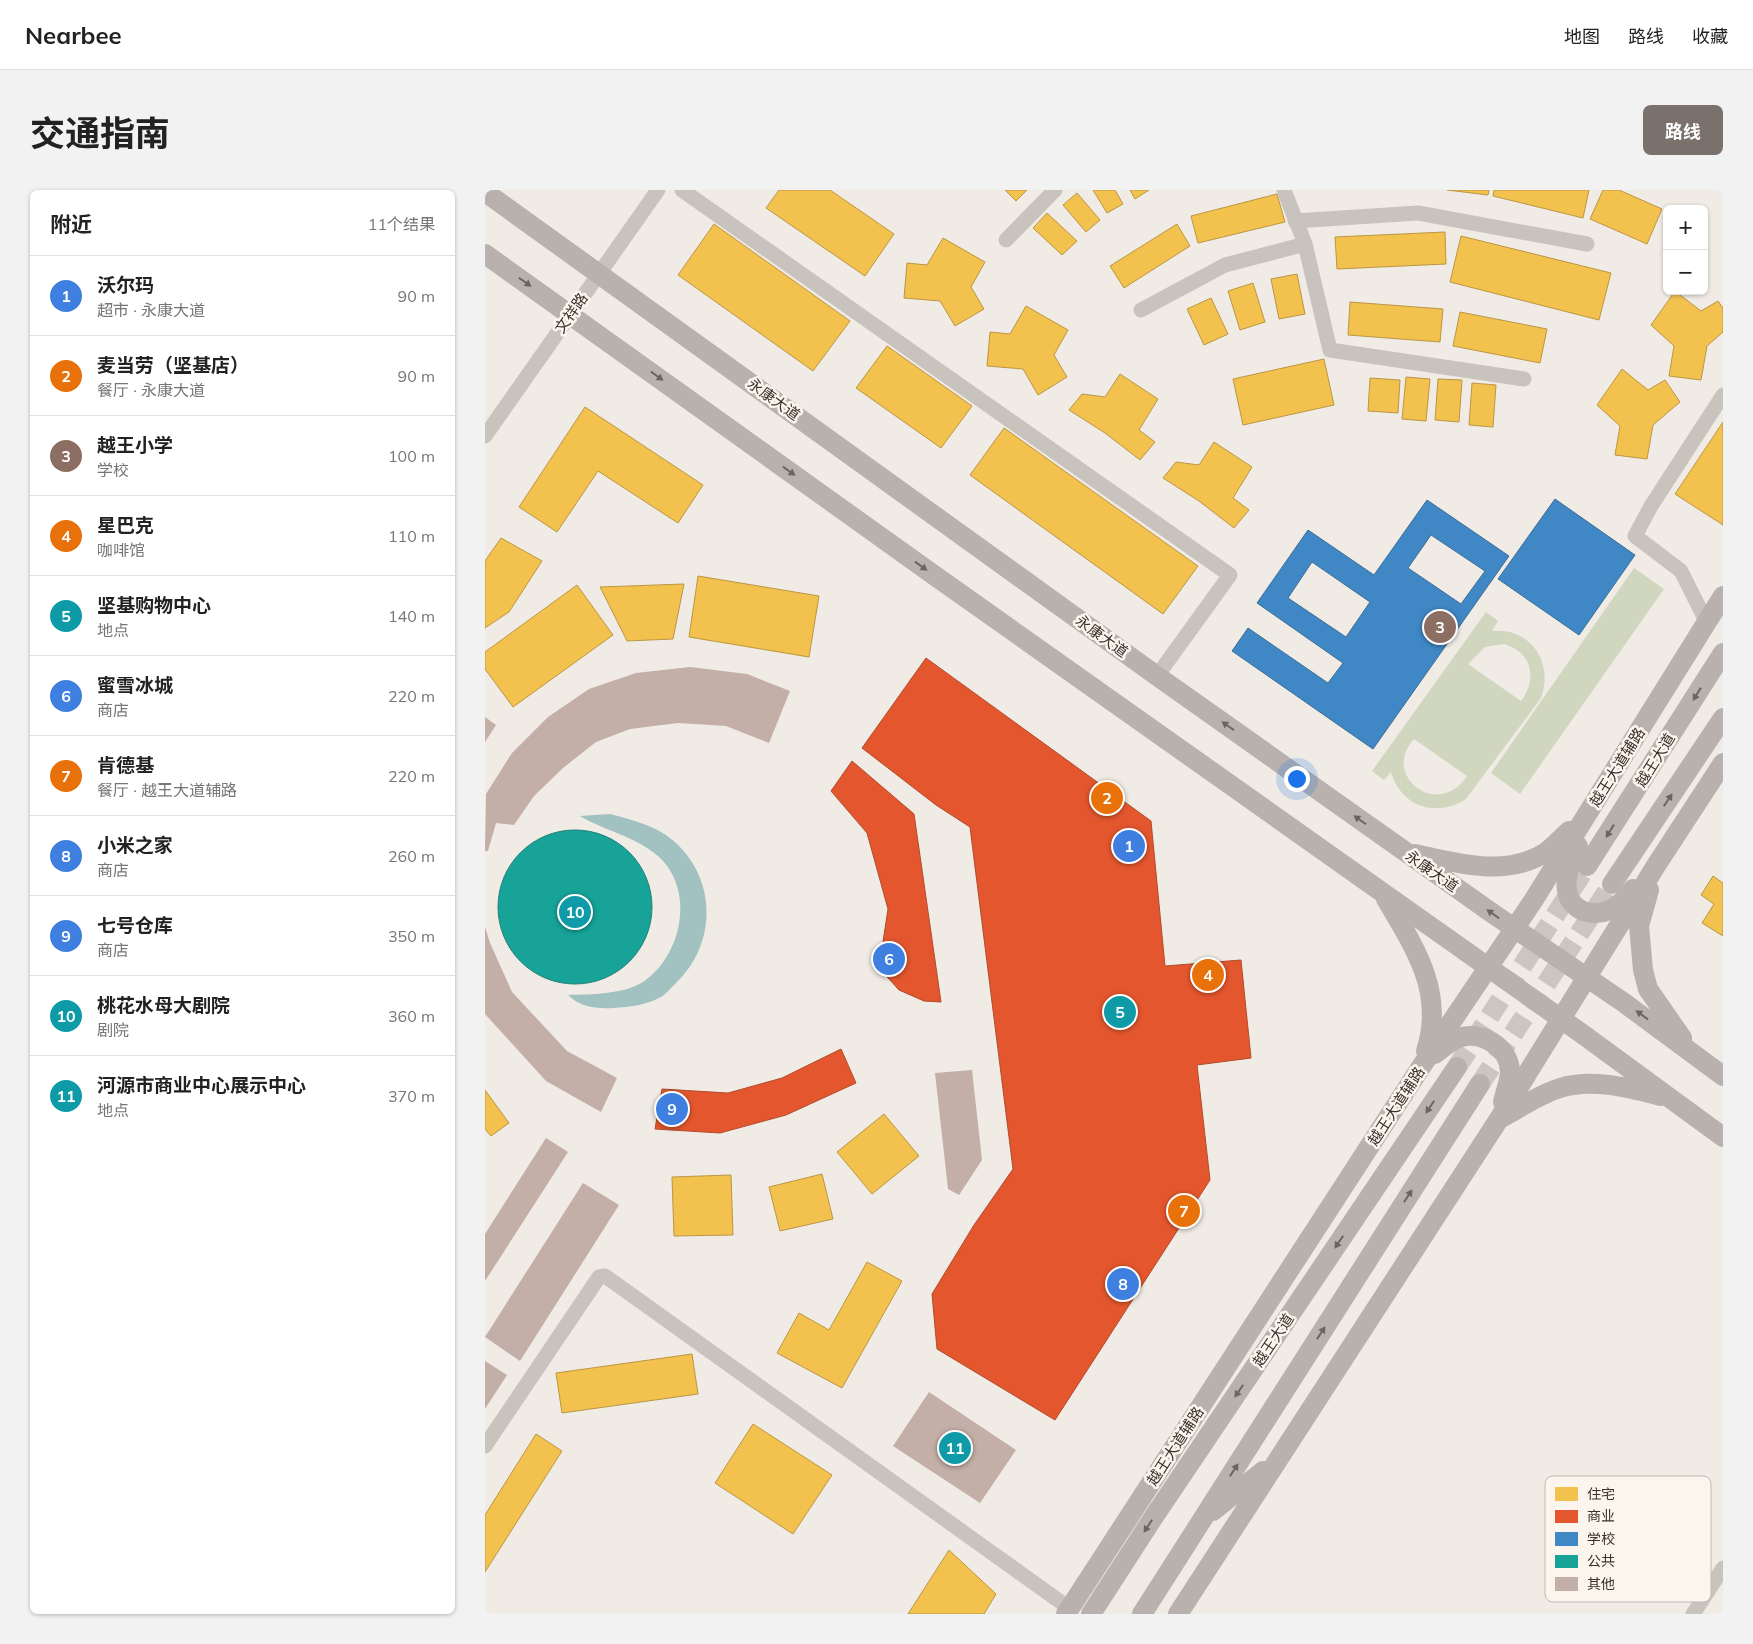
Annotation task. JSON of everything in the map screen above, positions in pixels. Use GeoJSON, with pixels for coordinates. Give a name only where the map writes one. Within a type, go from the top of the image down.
{"type":"FeatureCollection","features":[{"type":"Feature","properties":{"kind":"main road","name":"永康大道"},"geometry":{"type":"LineString","coordinates":[[485,192],[1157,676],[1514,929],[1587,977],[1723,1076]]}},
{"type":"Feature","properties":{"kind":"main road"},"geometry":{"type":"LineString","coordinates":[[485,254],[931,573],[1381,890],[1723,1137]]}},
{"type":"Feature","properties":{"kind":"main road","name":"越王大道辅路"},"geometry":{"type":"LineString","coordinates":[[1067,1611],[1421,1067],[1514,929],[1590,811],[1723,596]]}},
{"type":"Feature","properties":{"kind":"main road","name":"越王大道"},"geometry":{"type":"LineString","coordinates":[[1587,866],[1723,653]]}},
{"type":"Feature","properties":{"kind":"main road"},"geometry":{"type":"LineString","coordinates":[[1612,884],[1723,718]]}},
{"type":"Feature","properties":{"kind":"main road"},"geometry":{"type":"LineString","coordinates":[[1178,1614],[1499,1119],[1657,864],[1723,763]]}},
{"type":"Feature","properties":{"kind":"main road"},"geometry":{"type":"LineString","coordinates":[[1405,852],[1486,867],[1508,865],[1546,852],[1590,811]]}},
{"type":"Feature","properties":{"kind":"main road"},"geometry":{"type":"LineString","coordinates":[[1590,811],[1580,842],[1569,865],[1569,898],[1578,909],[1593,914],[1606,912],[1622,903],[1657,864]]}},
{"type":"Feature","properties":{"kind":"main road"},"geometry":{"type":"LineString","coordinates":[[1657,864],[1639,926],[1643,970],[1648,989],[1654,1000],[1694,1054]]}},
{"type":"Feature","properties":{"kind":"main road"},"geometry":{"type":"LineString","coordinates":[[1381,890],[1415,948],[1429,981],[1432,1032],[1421,1067]]}},
{"type":"Feature","properties":{"kind":"main road"},"geometry":{"type":"LineString","coordinates":[[1421,1067],[1445,1046],[1459,1038],[1475,1036],[1492,1041],[1505,1053],[1510,1070],[1499,1119]]}},
{"type":"Feature","properties":{"kind":"main road","name":"越王大道"},"geometry":{"type":"LineString","coordinates":[[1091,1614],[1165,1500],[1457,1067]]}},
{"type":"Feature","properties":{"kind":"main road"},"geometry":{"type":"LineString","coordinates":[[1142,1614],[1480,1084]]}},
{"type":"Feature","properties":{"kind":"main road"},"geometry":{"type":"LineString","coordinates":[[1499,1119],[1551,1091],[1577,1085],[1615,1085],[1669,1098]]}},
{"type":"Feature","properties":{"kind":"main road"},"geometry":{"type":"LineString","coordinates":[[1165,1500],[1192,1420]]}},
{"type":"Feature","properties":{"kind":"main road"},"geometry":{"type":"LineString","coordinates":[[1200,1522],[1277,1460]]}},
{"type":"Feature","properties":{"kind":"street","name":"文祥路"},"geometry":{"type":"LineString","coordinates":[[485,436],[658,190]]}},
{"type":"Feature","properties":{"kind":"street"},"geometry":{"type":"LineString","coordinates":[[682,190],[1230,575],[1157,676]]}},
{"type":"Feature","properties":{"kind":"street"},"geometry":{"type":"LineString","coordinates":[[1006,240],[1055,190]]}},
{"type":"Feature","properties":{"kind":"street"},"geometry":{"type":"LineString","coordinates":[[1284,190],[1305,244],[1330,350],[1524,379]]}},
{"type":"Feature","properties":{"kind":"street"},"geometry":{"type":"LineString","coordinates":[[1295,220],[1419,213],[1587,244]]}},
{"type":"Feature","properties":{"kind":"street"},"geometry":{"type":"LineString","coordinates":[[1141,310],[1225,265],[1305,244]]}},
{"type":"Feature","properties":{"kind":"street"},"geometry":{"type":"LineString","coordinates":[[1707,621],[1681,571],[1635,536],[1651,506],[1723,395]]}},
{"type":"Feature","properties":{"kind":"street"},"geometry":{"type":"LineString","coordinates":[[485,1446],[599,1277],[605,1276],[1067,1611]]}},
{"type":"Feature","properties":{"kind":"street"},"geometry":{"type":"LineString","coordinates":[[1711,1586],[1723,1568]]}},
{"type":"Feature","properties":{"kind":"street"},"geometry":{"type":"LineString","coordinates":[[1693,1614],[1701,1602]]}},
{"type":"Feature","properties":{"kind":"green space"},"geometry":{"type":"Polygon","coordinates":[[[1634,568],[1664,589],[1520,794],[1491,773],[1634,568]]]}},
{"type":"Feature","properties":{"kind":"green space"},"geometry":{"type":"Polygon","coordinates":[[[1486,612],[1498,621],[1492,631],[1506,631],[1518,635],[1528,641],[1536,650],[1544,672],[1541,698],[1466,799],[1455,805],[1443,808],[1421,806],[1403,794],[1391,772],[1384,780],[1372,771],[1486,612]],[[1504,644],[1485,647],[1468,664],[1521,701],[1529,684],[1529,667],[1521,653],[1504,644]],[[1414,739],[1405,753],[1404,767],[1408,779],[1417,788],[1429,793],[1442,794],[1455,789],[1467,776],[1414,739]]]}},
{"type":"Feature","properties":{"kind":"water"},"geometry":{"type":"Polygon","coordinates":[[[610,814],[639,822],[657,830],[681,848],[693,864],[701,881],[706,899],[707,918],[704,936],[698,953],[688,969],[665,994],[656,1000],[638,1005],[600,1008],[583,1005],[568,995],[616,992],[643,982],[656,971],[667,956],[675,940],[680,904],[677,886],[670,870],[658,856],[640,843],[580,816],[610,814]]]}},
{"type":"Feature","properties":{"kind":"building: 住宅"},"geometry":{"type":"Polygon","coordinates":[[[779,190],[830,190],[894,234],[865,276],[766,208],[779,190]]]}},
{"type":"Feature","properties":{"kind":"building: 住宅"},"geometry":{"type":"Polygon","coordinates":[[[1005,190],[1027,190],[1016,201],[1005,190]]]}},
{"type":"Feature","properties":{"kind":"building: 住宅"},"geometry":{"type":"Polygon","coordinates":[[[1093,190],[1115,190],[1123,204],[1107,213],[1093,190]]]}},
{"type":"Feature","properties":{"kind":"building: 住宅"},"geometry":{"type":"Polygon","coordinates":[[[1130,190],[1149,190],[1135,199],[1130,190]]]}},
{"type":"Feature","properties":{"kind":"building: 住宅"},"geometry":{"type":"Polygon","coordinates":[[[1447,190],[1489,190],[1488,195],[1447,190]]]}},
{"type":"Feature","properties":{"kind":"building: 住宅"},"geometry":{"type":"Polygon","coordinates":[[[1494,190],[1589,190],[1583,218],[1493,196],[1494,190]]]}},
{"type":"Feature","properties":{"kind":"building: 住宅"},"geometry":{"type":"Polygon","coordinates":[[[1603,190],[1619,190],[1662,209],[1647,244],[1590,219],[1603,190]]]}},
{"type":"Feature","properties":{"kind":"building: 住宅"},"geometry":{"type":"Polygon","coordinates":[[[1077,193],[1100,220],[1086,232],[1063,205],[1077,193]]]}},
{"type":"Feature","properties":{"kind":"building: 住宅"},"geometry":{"type":"Polygon","coordinates":[[[1277,194],[1285,222],[1198,243],[1191,216],[1277,194]]]}},
{"type":"Feature","properties":{"kind":"building: 住宅"},"geometry":{"type":"Polygon","coordinates":[[[1047,213],[1077,241],[1062,255],[1033,228],[1047,213]]]}},
{"type":"Feature","properties":{"kind":"building: 住宅"},"geometry":{"type":"Polygon","coordinates":[[[714,224],[850,321],[813,371],[678,275],[714,224]]]}},
{"type":"Feature","properties":{"kind":"building: 住宅"},"geometry":{"type":"Polygon","coordinates":[[[1177,224],[1190,246],[1124,288],[1110,266],[1177,224]]]}},
{"type":"Feature","properties":{"kind":"building: 住宅"},"geometry":{"type":"Polygon","coordinates":[[[1445,232],[1446,264],[1337,269],[1335,237],[1445,232]]]}},
{"type":"Feature","properties":{"kind":"building: 住宅"},"geometry":{"type":"Polygon","coordinates":[[[1461,236],[1611,273],[1599,320],[1450,282],[1461,236]]]}},
{"type":"Feature","properties":{"kind":"building: 住宅"},"geometry":{"type":"Polygon","coordinates":[[[943,238],[985,262],[971,287],[984,309],[955,326],[940,301],[904,298],[907,263],[927,265],[943,238]]]}},
{"type":"Feature","properties":{"kind":"building: 住宅"},"geometry":{"type":"Polygon","coordinates":[[[1297,274],[1305,314],[1279,319],[1271,279],[1297,274]]]}},
{"type":"Feature","properties":{"kind":"building: 住宅"},"geometry":{"type":"Polygon","coordinates":[[[1253,283],[1265,322],[1240,330],[1228,291],[1253,283]]]}},
{"type":"Feature","properties":{"kind":"building: 住宅"},"geometry":{"type":"Polygon","coordinates":[[[1672,295],[1680,295],[1701,311],[1718,301],[1723,308],[1723,332],[1707,346],[1701,380],[1669,376],[1674,346],[1651,325],[1672,295]]]}},
{"type":"Feature","properties":{"kind":"building: 住宅"},"geometry":{"type":"Polygon","coordinates":[[[1211,298],[1228,334],[1204,345],[1187,309],[1211,298]]]}},
{"type":"Feature","properties":{"kind":"building: 住宅"},"geometry":{"type":"Polygon","coordinates":[[[1350,302],[1443,309],[1440,342],[1348,335],[1350,302]]]}},
{"type":"Feature","properties":{"kind":"building: 住宅"},"geometry":{"type":"Polygon","coordinates":[[[1026,306],[1068,330],[1054,355],[1067,377],[1038,395],[1023,369],[987,366],[990,332],[1010,334],[1026,306]]]}},
{"type":"Feature","properties":{"kind":"building: 住宅"},"geometry":{"type":"Polygon","coordinates":[[[1460,312],[1547,329],[1540,363],[1453,346],[1460,312]]]}},
{"type":"Feature","properties":{"kind":"building: 住宅"},"geometry":{"type":"Polygon","coordinates":[[[887,346],[972,406],[941,448],[856,388],[887,346]]]}},
{"type":"Feature","properties":{"kind":"building: 住宅"},"geometry":{"type":"Polygon","coordinates":[[[1324,359],[1334,405],[1243,425],[1233,379],[1324,359]]]}},
{"type":"Feature","properties":{"kind":"building: 住宅"},"geometry":{"type":"Polygon","coordinates":[[[1622,369],[1648,390],[1665,380],[1680,402],[1653,425],[1647,459],[1615,455],[1620,426],[1597,405],[1622,369]]]}},
{"type":"Feature","properties":{"kind":"building: 住宅"},"geometry":{"type":"Polygon","coordinates":[[[1120,374],[1158,399],[1139,430],[1155,442],[1140,460],[1105,433],[1069,410],[1082,394],[1105,397],[1120,374]]]}},
{"type":"Feature","properties":{"kind":"building: 住宅"},"geometry":{"type":"Polygon","coordinates":[[[1406,377],[1430,379],[1426,421],[1402,419],[1406,377]]]}},
{"type":"Feature","properties":{"kind":"building: 住宅"},"geometry":{"type":"Polygon","coordinates":[[[1370,378],[1400,380],[1398,413],[1368,411],[1370,378]]]}},
{"type":"Feature","properties":{"kind":"building: 住宅"},"geometry":{"type":"Polygon","coordinates":[[[1438,379],[1462,380],[1459,422],[1435,420],[1438,379]]]}},
{"type":"Feature","properties":{"kind":"building: 住宅"},"geometry":{"type":"Polygon","coordinates":[[[1472,383],[1496,385],[1493,427],[1469,425],[1472,383]]]}},
{"type":"Feature","properties":{"kind":"building: 住宅"},"geometry":{"type":"Polygon","coordinates":[[[585,407],[703,485],[678,523],[598,471],[557,532],[519,507],[585,407]]]}},
{"type":"Feature","properties":{"kind":"building: 住宅"},"geometry":{"type":"Polygon","coordinates":[[[1723,422],[1723,525],[1675,494],[1723,422]]]}},
{"type":"Feature","properties":{"kind":"building: 住宅"},"geometry":{"type":"Polygon","coordinates":[[[1004,428],[1198,566],[1163,614],[970,475],[1004,428]]]}},
{"type":"Feature","properties":{"kind":"building: 住宅"},"geometry":{"type":"Polygon","coordinates":[[[1214,442],[1252,467],[1233,498],[1249,510],[1234,528],[1199,501],[1163,478],[1176,462],[1199,465],[1214,442]]]}},
{"type":"Feature","properties":{"kind":"building: 住宅"},"geometry":{"type":"Polygon","coordinates":[[[501,538],[542,561],[509,612],[485,628],[485,561],[501,538]]]}},
{"type":"Feature","properties":{"kind":"building: 住宅"},"geometry":{"type":"Polygon","coordinates":[[[698,576],[819,596],[809,657],[689,637],[698,576]]]}},
{"type":"Feature","properties":{"kind":"building: 住宅"},"geometry":{"type":"Polygon","coordinates":[[[684,584],[673,639],[627,641],[600,587],[684,584]]]}},
{"type":"Feature","properties":{"kind":"building: 住宅"},"geometry":{"type":"Polygon","coordinates":[[[577,585],[613,635],[513,707],[485,669],[485,652],[577,585]]]}},
{"type":"Feature","properties":{"kind":"building: 住宅"},"geometry":{"type":"Polygon","coordinates":[[[1713,876],[1723,883],[1723,936],[1702,923],[1714,904],[1701,895],[1713,876]]]}},
{"type":"Feature","properties":{"kind":"building: 住宅"},"geometry":{"type":"Polygon","coordinates":[[[485,1090],[509,1123],[491,1136],[485,1129],[485,1090]]]}},
{"type":"Feature","properties":{"kind":"building: 住宅"},"geometry":{"type":"Polygon","coordinates":[[[884,1114],[919,1156],[872,1194],[837,1152],[884,1114]]]}},
{"type":"Feature","properties":{"kind":"building: 住宅"},"geometry":{"type":"Polygon","coordinates":[[[822,1174],[833,1219],[780,1231],[769,1187],[822,1174]]]}},
{"type":"Feature","properties":{"kind":"building: 住宅"},"geometry":{"type":"Polygon","coordinates":[[[731,1175],[733,1235],[674,1236],[672,1177],[731,1175]]]}},
{"type":"Feature","properties":{"kind":"building: 住宅"},"geometry":{"type":"Polygon","coordinates":[[[867,1262],[902,1281],[842,1388],[777,1353],[799,1313],[829,1330],[867,1262]]]}},
{"type":"Feature","properties":{"kind":"building: 住宅"},"geometry":{"type":"Polygon","coordinates":[[[692,1354],[698,1394],[562,1413],[556,1373],[692,1354]]]}},
{"type":"Feature","properties":{"kind":"building: 住宅"},"geometry":{"type":"Polygon","coordinates":[[[753,1424],[832,1475],[793,1534],[715,1483],[753,1424]]]}},
{"type":"Feature","properties":{"kind":"building: 住宅"},"geometry":{"type":"Polygon","coordinates":[[[536,1434],[562,1451],[485,1572],[485,1515],[536,1434]]]}},
{"type":"Feature","properties":{"kind":"building: 住宅"},"geometry":{"type":"Polygon","coordinates":[[[949,1550],[996,1594],[984,1614],[908,1614],[949,1550]]]}},
{"type":"Feature","properties":{"kind":"building: 商业"},"geometry":{"type":"Polygon","coordinates":[[[926,658],[1151,821],[1165,966],[1241,960],[1251,1058],[1197,1065],[1210,1180],[1055,1420],[937,1349],[932,1294],[974,1225],[1013,1169],[970,827],[936,805],[862,748],[926,658]]]}},
{"type":"Feature","properties":{"kind":"building: 商业"},"geometry":{"type":"Polygon","coordinates":[[[852,761],[914,814],[941,1002],[924,1001],[899,990],[879,968],[888,909],[867,833],[831,791],[852,761]]]}},
{"type":"Feature","properties":{"kind":"building: 商业"},"geometry":{"type":"Polygon","coordinates":[[[841,1049],[856,1083],[786,1115],[720,1133],[655,1129],[662,1089],[728,1093],[782,1078],[841,1049]]]}},
{"type":"Feature","properties":{"kind":"building: 学校"},"geometry":{"type":"Polygon","coordinates":[[[1555,499],[1635,555],[1579,635],[1498,579],[1555,499]]]}},
{"type":"Feature","properties":{"kind":"building: 学校"},"geometry":{"type":"Polygon","coordinates":[[[1427,500],[1509,556],[1373,749],[1232,651],[1248,628],[1328,683],[1343,663],[1257,603],[1308,530],[1374,575],[1427,500]],[[1431,535],[1408,568],[1461,604],[1485,571],[1431,535]],[[1312,562],[1288,598],[1346,637],[1370,602],[1312,562]]]}},
{"type":"Feature","properties":{"kind":"building: 公共"},"geometry":{"type":"Polygon","coordinates":[[[575,830],[604,836],[618,843],[629,853],[639,864],[646,878],[652,907],[646,936],[639,950],[629,961],[618,971],[604,978],[575,984],[546,978],[532,971],[521,961],[511,950],[504,936],[498,907],[504,878],[511,864],[521,853],[532,843],[546,836],[575,830]]]}},
{"type":"Feature","properties":{"kind":"building: 其他"},"geometry":{"type":"Polygon","coordinates":[[[690,667],[747,674],[790,691],[769,743],[726,726],[678,723],[630,729],[596,742],[563,768],[534,796],[514,825],[496,823],[488,851],[485,851],[486,794],[512,753],[548,717],[589,689],[636,673],[690,667]]]}},
{"type":"Feature","properties":{"kind":"building: 其他"},"geometry":{"type":"Polygon","coordinates":[[[485,717],[496,725],[485,742],[485,717]]]}},
{"type":"Feature","properties":{"kind":"building: 其他"},"geometry":{"type":"Polygon","coordinates":[[[485,927],[490,943],[512,992],[567,1051],[617,1078],[601,1112],[546,1081],[485,1014],[485,927]]]}},
{"type":"Feature","properties":{"kind":"building: 其他"},"geometry":{"type":"Polygon","coordinates":[[[972,1070],[982,1160],[959,1195],[948,1189],[935,1073],[972,1070]]]}},
{"type":"Feature","properties":{"kind":"building: 其他"},"geometry":{"type":"Polygon","coordinates":[[[546,1138],[568,1152],[485,1281],[485,1234],[546,1138]]]}},
{"type":"Feature","properties":{"kind":"building: 其他"},"geometry":{"type":"Polygon","coordinates":[[[583,1183],[619,1205],[520,1361],[485,1337],[583,1183]]]}},
{"type":"Feature","properties":{"kind":"building: 其他"},"geometry":{"type":"Polygon","coordinates":[[[485,1361],[507,1375],[485,1409],[485,1361]]]}},
{"type":"Feature","properties":{"kind":"building: 其他"},"geometry":{"type":"Polygon","coordinates":[[[929,1392],[1016,1450],[980,1503],[893,1446],[929,1392]]]}},
{"type":"Feature","properties":{"kind":"tunnel"},"geometry":{"type":"LineString","coordinates":[[1457,1067],[1587,866]]}},
{"type":"Feature","properties":{"kind":"tunnel"},"geometry":{"type":"LineString","coordinates":[[1480,1084],[1612,884]]}},
{"type":"Feature","properties":{"kind":"place","name":"越王小学"},"geometry":{"type":"Point","coordinates":[1440,627]}},
{"type":"Feature","properties":{"kind":"place","name":"麦当劳（坚基店）"},"geometry":{"type":"Point","coordinates":[1107,798]}},
{"type":"Feature","properties":{"kind":"place","name":"沃尔玛"},"geometry":{"type":"Point","coordinates":[1129,846]}},
{"type":"Feature","properties":{"kind":"place","name":"桃花水母大剧院"},"geometry":{"type":"Point","coordinates":[575,912]}},
{"type":"Feature","properties":{"kind":"place","name":"蜜雪冰城"},"geometry":{"type":"Point","coordinates":[889,959]}},
{"type":"Feature","properties":{"kind":"place","name":"星巴克"},"geometry":{"type":"Point","coordinates":[1208,975]}},
{"type":"Feature","properties":{"kind":"place","name":"坚基购物中心"},"geometry":{"type":"Point","coordinates":[1120,1012]}},
{"type":"Feature","properties":{"kind":"place","name":"七号仓库"},"geometry":{"type":"Point","coordinates":[672,1109]}},
{"type":"Feature","properties":{"kind":"place","name":"肯德基"},"geometry":{"type":"Point","coordinates":[1184,1211]}},
{"type":"Feature","properties":{"kind":"place","name":"小米之家"},"geometry":{"type":"Point","coordinates":[1123,1284]}},
{"type":"Feature","properties":{"kind":"place","name":"河源市商业中心展示中心"},"geometry":{"type":"Point","coordinates":[955,1448]}}]}
